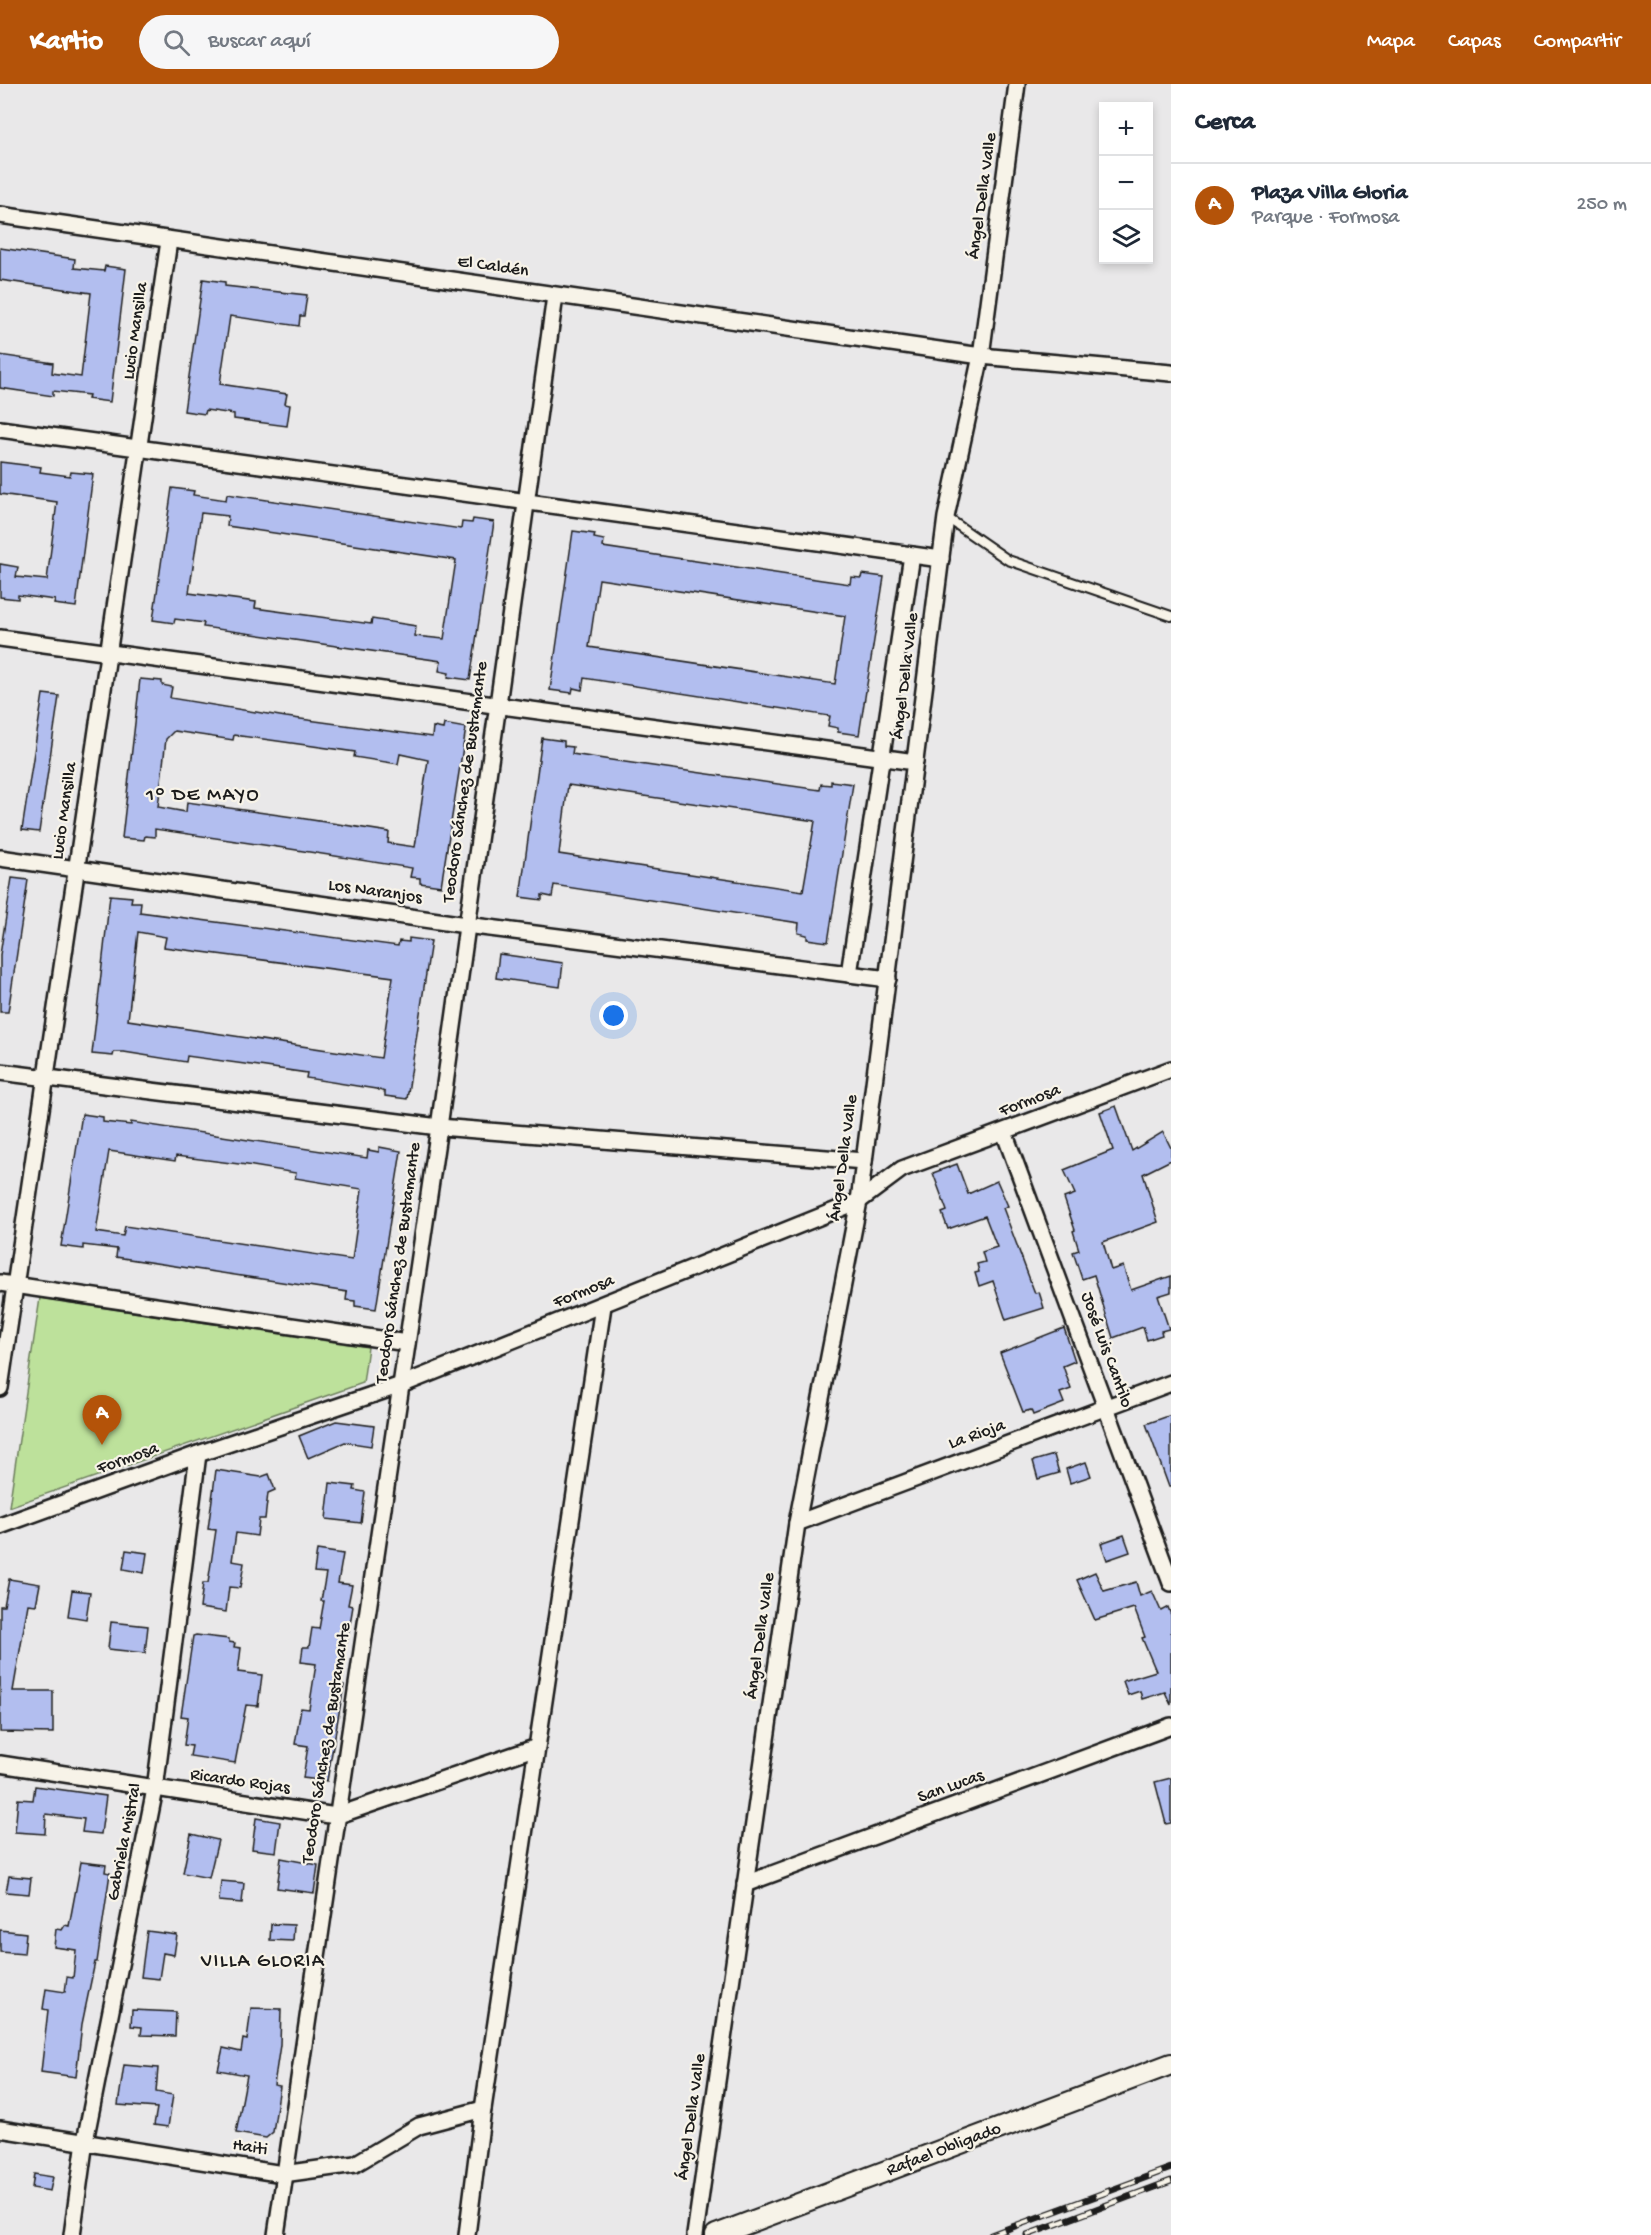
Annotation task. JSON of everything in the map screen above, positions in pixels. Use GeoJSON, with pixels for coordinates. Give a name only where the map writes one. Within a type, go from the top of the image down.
{"type":"FeatureCollection","features":[{"type":"Feature","properties":{"kind":"street","name":"Ángel Della Valle"},"geometry":{"type":"LineString","coordinates":[[695,2235],[797,1523],[859,1201],[946,518],[981,356],[1017,84]]}},
{"type":"Feature","properties":{"kind":"street","name":"El Caldén"},"geometry":{"type":"LineString","coordinates":[[0,215],[981,356],[1171,373]]}},
{"type":"Feature","properties":{"kind":"street","name":"Lucio Mansilla"},"geometry":{"type":"LineString","coordinates":[[0,1388],[8,1284],[45,1079],[169,241]]}},
{"type":"Feature","properties":{"kind":"street","name":"Teodoro Sánchez de Bustamante"},"geometry":{"type":"LineString","coordinates":[[276,2235],[283,2174],[439,1127],[555,296]]}},
{"type":"Feature","properties":{"kind":"street"},"geometry":{"type":"LineString","coordinates":[[0,429],[525,504],[941,559]]}},
{"type":"Feature","properties":{"kind":"street","name":"Ángel Della Valle"},"geometry":{"type":"LineString","coordinates":[[849,974],[912,555]]}},
{"type":"Feature","properties":{"kind":"street"},"geometry":{"type":"LineString","coordinates":[[0,638],[915,762]]}},
{"type":"Feature","properties":{"kind":"street","name":"Los Naranjos"},"geometry":{"type":"LineString","coordinates":[[0,858],[466,925],[888,979]]}},
{"type":"Feature","properties":{"kind":"street","name":"Formosa"},"geometry":{"type":"LineString","coordinates":[[0,1526],[198,1454],[401,1385],[603,1306],[859,1201],[902,1169],[1171,1068]]}},
{"type":"Feature","properties":{"kind":"street"},"geometry":{"type":"LineString","coordinates":[[0,1072],[439,1127],[864,1161]]}},
{"type":"Feature","properties":{"kind":"street","name":"José Luis Cantilo"},"geometry":{"type":"LineString","coordinates":[[1004,1132],[1171,1582]]}},
{"type":"Feature","properties":{"kind":"street"},"geometry":{"type":"LineString","coordinates":[[8,1284],[407,1343]]}},
{"type":"Feature","properties":{"kind":"street"},"geometry":{"type":"LineString","coordinates":[[467,2235],[483,2109],[603,1306]]}},
{"type":"Feature","properties":{"kind":"street","name":"La Rioja"},"geometry":{"type":"LineString","coordinates":[[797,1523],[1171,1383]]}},
{"type":"Feature","properties":{"kind":"street","name":"Gabriela Mistral"},"geometry":{"type":"LineString","coordinates":[[72,2235],[85,2141],[155,1790],[198,1454]]}},
{"type":"Feature","properties":{"kind":"street","name":"San Lucas"},"geometry":{"type":"LineString","coordinates":[[745,1884],[1171,1725]]}},
{"type":"Feature","properties":{"kind":"street","name":"Ricardo Rojas"},"geometry":{"type":"LineString","coordinates":[[0,1764],[155,1790],[336,1816],[537,1747]]}},
{"type":"Feature","properties":{"kind":"street","name":"Rafael Obligado"},"geometry":{"type":"LineString","coordinates":[[716,2235],[1171,2064]]}},
{"type":"Feature","properties":{"kind":"street","name":"Haiti"},"geometry":{"type":"LineString","coordinates":[[0,2129],[283,2174],[355,2164],[419,2126],[483,2109]]}},
{"type":"Feature","properties":{"kind":"lane"},"geometry":{"type":"LineString","coordinates":[[946,518],[1008,560],[1171,616]]}},
{"type":"Feature","properties":{"kind":"green space"},"geometry":{"type":"Polygon","coordinates":[[[40,1298],[368,1347],[363,1383],[9,1507],[40,1298]]]}},
{"type":"Feature","properties":{"kind":"building"},"geometry":{"type":"Polygon","coordinates":[[[0,248],[75,259],[74,268],[104,271],[105,266],[126,269],[110,402],[88,399],[89,395],[53,391],[53,396],[0,388],[0,355],[53,363],[52,373],[81,377],[91,293],[0,280],[0,248]]]}},
{"type":"Feature","properties":{"kind":"building"},"geometry":{"type":"Polygon","coordinates":[[[203,279],[225,282],[225,286],[307,295],[304,316],[300,316],[299,326],[230,316],[220,384],[287,394],[285,404],[290,405],[287,426],[234,419],[234,414],[206,410],[205,414],[184,411],[203,279]]]}},
{"type":"Feature","properties":{"kind":"building"},"geometry":{"type":"Polygon","coordinates":[[[0,462],[41,467],[40,472],[70,476],[71,472],[93,474],[76,607],[54,604],[55,600],[18,595],[18,599],[0,597],[0,564],[18,567],[16,577],[47,580],[57,502],[0,494],[0,462]]]}},
{"type":"Feature","properties":{"kind":"building"},"geometry":{"type":"Polygon","coordinates":[[[172,488],[194,491],[193,495],[226,500],[227,494],[461,529],[462,522],[472,523],[473,519],[494,522],[470,680],[448,677],[449,673],[439,671],[441,661],[203,627],[204,623],[175,619],[174,623],[153,620],[172,488]],[[201,513],[189,593],[256,602],[255,608],[371,624],[372,619],[416,626],[415,636],[444,639],[456,560],[227,526],[228,516],[201,513]]]}},
{"type":"Feature","properties":{"kind":"building"},"geometry":{"type":"Polygon","coordinates":[[[573,531],[595,534],[594,538],[604,540],[603,547],[822,580],[850,584],[851,577],[861,578],[862,574],[884,577],[859,735],[838,732],[838,728],[828,726],[830,716],[584,678],[582,690],[573,688],[572,693],[550,690],[573,531]],[[599,579],[589,647],[835,684],[845,616],[599,579]]]}},
{"type":"Feature","properties":{"kind":"building"},"geometry":{"type":"Polygon","coordinates":[[[140,679],[162,681],[162,685],[172,687],[170,698],[286,717],[432,737],[433,727],[443,729],[444,724],[466,728],[441,886],[420,883],[420,878],[410,877],[412,868],[284,848],[155,829],[155,837],[145,836],[144,840],[122,838],[140,679]],[[174,731],[166,739],[158,807],[186,812],[187,802],[293,817],[389,832],[388,843],[415,847],[428,760],[400,754],[398,764],[354,757],[355,752],[234,735],[233,740],[174,731]]]}},
{"type":"Feature","properties":{"kind":"building"},"geometry":{"type":"Polygon","coordinates":[[[43,694],[59,696],[39,832],[22,830],[43,694]]]}},
{"type":"Feature","properties":{"kind":"building"},"geometry":{"type":"Polygon","coordinates":[[[542,738],[564,741],[564,746],[573,747],[572,754],[611,760],[820,790],[821,784],[831,785],[831,781],[853,784],[828,942],[807,939],[807,935],[798,933],[799,923],[554,885],[552,897],[542,895],[542,900],[520,897],[542,738]],[[568,785],[559,854],[803,891],[815,821],[568,785]]]}},
{"type":"Feature","properties":{"kind":"building"},"geometry":{"type":"Polygon","coordinates":[[[12,878],[28,880],[8,1012],[0,1012],[0,955],[12,878]]]}},
{"type":"Feature","properties":{"kind":"building"},"geometry":{"type":"Polygon","coordinates":[[[110,895],[132,897],[131,902],[141,902],[140,912],[398,946],[399,941],[409,942],[409,938],[431,941],[407,1099],[385,1096],[385,1092],[376,1089],[306,1078],[307,1073],[259,1066],[187,1056],[186,1062],[124,1052],[114,1052],[113,1056],[92,1054],[110,895]],[[138,932],[128,1020],[381,1058],[393,977],[164,947],[166,937],[138,932]]]}},
{"type":"Feature","properties":{"kind":"building"},"geometry":{"type":"Polygon","coordinates":[[[499,954],[563,963],[560,987],[496,978],[499,954]]]}},
{"type":"Feature","properties":{"kind":"building"},"geometry":{"type":"Polygon","coordinates":[[[1116,1106],[1132,1151],[1163,1132],[1171,1148],[1171,1160],[1143,1174],[1158,1222],[1103,1242],[1111,1270],[1123,1266],[1131,1290],[1171,1276],[1171,1292],[1158,1296],[1169,1329],[1161,1331],[1162,1335],[1147,1340],[1143,1327],[1113,1338],[1094,1275],[1082,1279],[1073,1252],[1079,1250],[1073,1231],[1075,1230],[1064,1198],[1075,1194],[1064,1170],[1113,1150],[1100,1112],[1116,1106]]]}},
{"type":"Feature","properties":{"kind":"building"},"geometry":{"type":"Polygon","coordinates":[[[82,1114],[103,1117],[103,1122],[131,1125],[131,1122],[367,1158],[368,1150],[379,1152],[379,1147],[401,1151],[376,1309],[355,1306],[355,1301],[346,1300],[347,1292],[116,1257],[117,1249],[83,1245],[83,1249],[61,1246],[82,1114]],[[109,1151],[96,1232],[123,1236],[125,1226],[352,1260],[362,1189],[295,1178],[296,1173],[247,1165],[176,1156],[175,1161],[109,1151]]]}},
{"type":"Feature","properties":{"kind":"building"},"geometry":{"type":"Polygon","coordinates":[[[957,1164],[968,1194],[997,1181],[1008,1206],[1003,1208],[1035,1293],[1039,1292],[1044,1308],[1006,1320],[993,1281],[979,1286],[975,1273],[979,1272],[977,1264],[985,1262],[982,1252],[997,1247],[985,1216],[948,1229],[942,1213],[947,1211],[933,1173],[957,1164]]]}},
{"type":"Feature","properties":{"kind":"building"},"geometry":{"type":"Polygon","coordinates":[[[1064,1328],[1075,1361],[1063,1366],[1071,1389],[1060,1393],[1064,1403],[1033,1415],[1031,1410],[1023,1412],[1000,1353],[1064,1328]]]}},
{"type":"Feature","properties":{"kind":"building"},"geometry":{"type":"Polygon","coordinates":[[[1171,1415],[1171,1487],[1169,1487],[1146,1424],[1171,1415]]]}},
{"type":"Feature","properties":{"kind":"building"},"geometry":{"type":"Polygon","coordinates":[[[336,1421],[374,1426],[371,1446],[345,1442],[308,1458],[299,1436],[336,1421]]]}},
{"type":"Feature","properties":{"kind":"building"},"geometry":{"type":"Polygon","coordinates":[[[1054,1455],[1059,1473],[1038,1479],[1033,1461],[1054,1455]]]}},
{"type":"Feature","properties":{"kind":"building"},"geometry":{"type":"Polygon","coordinates":[[[1086,1462],[1091,1476],[1070,1483],[1066,1469],[1086,1462]]]}},
{"type":"Feature","properties":{"kind":"building"},"geometry":{"type":"Polygon","coordinates":[[[216,1470],[261,1477],[269,1474],[275,1490],[268,1493],[265,1519],[259,1519],[257,1536],[236,1533],[232,1561],[244,1563],[240,1588],[229,1587],[226,1612],[200,1608],[203,1583],[208,1583],[216,1530],[208,1529],[216,1470]]]}},
{"type":"Feature","properties":{"kind":"building"},"geometry":{"type":"Polygon","coordinates":[[[330,1483],[355,1486],[354,1490],[365,1492],[361,1523],[326,1519],[330,1483]]]}},
{"type":"Feature","properties":{"kind":"building"},"geometry":{"type":"Polygon","coordinates":[[[1124,1535],[1130,1552],[1107,1560],[1101,1543],[1124,1535]]]}},
{"type":"Feature","properties":{"kind":"building"},"geometry":{"type":"Polygon","coordinates":[[[126,1550],[147,1553],[144,1573],[123,1569],[126,1550]]]}},
{"type":"Feature","properties":{"kind":"building"},"geometry":{"type":"Polygon","coordinates":[[[317,1550],[343,1554],[338,1583],[352,1585],[348,1605],[353,1606],[347,1642],[343,1641],[336,1684],[344,1685],[327,1781],[303,1778],[308,1746],[295,1744],[301,1708],[309,1709],[316,1664],[301,1662],[303,1647],[309,1647],[312,1628],[319,1629],[324,1601],[321,1601],[326,1573],[314,1572],[317,1550]]]}},
{"type":"Feature","properties":{"kind":"building"},"geometry":{"type":"Polygon","coordinates":[[[1095,1572],[1104,1591],[1136,1582],[1140,1596],[1152,1591],[1161,1611],[1168,1607],[1171,1615],[1171,1705],[1165,1692],[1142,1699],[1140,1691],[1128,1695],[1123,1681],[1156,1671],[1142,1638],[1145,1637],[1134,1608],[1095,1620],[1077,1580],[1095,1572]]]}},
{"type":"Feature","properties":{"kind":"building"},"geometry":{"type":"Polygon","coordinates":[[[9,1579],[40,1584],[36,1605],[28,1604],[13,1691],[53,1691],[53,1733],[0,1732],[0,1606],[4,1606],[9,1579]]]}},
{"type":"Feature","properties":{"kind":"building"},"geometry":{"type":"Polygon","coordinates":[[[72,1590],[90,1592],[86,1619],[68,1616],[72,1590]]]}},
{"type":"Feature","properties":{"kind":"building"},"geometry":{"type":"Polygon","coordinates":[[[111,1622],[148,1626],[145,1653],[108,1649],[111,1622]]]}},
{"type":"Feature","properties":{"kind":"building"},"geometry":{"type":"Polygon","coordinates":[[[193,1636],[229,1639],[229,1642],[235,1643],[234,1647],[241,1648],[238,1672],[262,1675],[258,1706],[246,1705],[235,1763],[190,1756],[192,1746],[184,1745],[188,1717],[181,1716],[193,1636]]]}},
{"type":"Feature","properties":{"kind":"building"},"geometry":{"type":"Polygon","coordinates":[[[1171,1778],[1171,1823],[1166,1824],[1155,1782],[1171,1778]]]}},
{"type":"Feature","properties":{"kind":"building"},"geometry":{"type":"Polygon","coordinates":[[[35,1786],[106,1796],[101,1834],[82,1832],[84,1819],[46,1814],[45,1834],[15,1832],[18,1799],[33,1800],[35,1786]]]}},
{"type":"Feature","properties":{"kind":"building"},"geometry":{"type":"Polygon","coordinates":[[[256,1818],[280,1822],[276,1852],[252,1849],[256,1818]]]}},
{"type":"Feature","properties":{"kind":"building"},"geometry":{"type":"Polygon","coordinates":[[[191,1834],[218,1840],[209,1878],[183,1873],[191,1834]]]}},
{"type":"Feature","properties":{"kind":"building"},"geometry":{"type":"Polygon","coordinates":[[[281,1858],[318,1865],[314,1893],[277,1888],[281,1858]]]}},
{"type":"Feature","properties":{"kind":"building"},"geometry":{"type":"Polygon","coordinates":[[[81,1862],[106,1865],[105,1872],[110,1873],[97,1962],[95,1962],[82,2024],[76,2077],[41,2072],[48,2010],[43,2009],[46,1989],[65,1992],[67,1977],[73,1978],[76,1950],[54,1947],[56,1929],[62,1930],[65,1925],[69,1926],[81,1862]]]}},
{"type":"Feature","properties":{"kind":"building"},"geometry":{"type":"Polygon","coordinates":[[[9,1876],[31,1878],[29,1894],[6,1892],[9,1876]]]}},
{"type":"Feature","properties":{"kind":"building"},"geometry":{"type":"Polygon","coordinates":[[[221,1881],[244,1883],[242,1903],[219,1901],[221,1881]]]}},
{"type":"Feature","properties":{"kind":"building"},"geometry":{"type":"Polygon","coordinates":[[[271,1924],[294,1925],[293,1941],[270,1940],[271,1924]]]}},
{"type":"Feature","properties":{"kind":"building"},"geometry":{"type":"Polygon","coordinates":[[[0,1930],[26,1933],[24,1954],[0,1952],[0,1930]]]}},
{"type":"Feature","properties":{"kind":"building"},"geometry":{"type":"Polygon","coordinates":[[[147,1931],[177,1935],[174,1955],[163,1953],[159,1979],[141,1977],[147,1931]]]}},
{"type":"Feature","properties":{"kind":"building"},"geometry":{"type":"Polygon","coordinates":[[[251,2008],[281,2009],[280,2045],[274,2085],[280,2086],[273,2132],[266,2138],[236,2133],[247,2075],[218,2070],[223,2048],[241,2052],[243,2039],[247,2040],[251,2008]]]}},
{"type":"Feature","properties":{"kind":"building"},"geometry":{"type":"Polygon","coordinates":[[[132,2010],[176,2012],[175,2036],[141,2035],[142,2027],[131,2026],[132,2010]]]}},
{"type":"Feature","properties":{"kind":"building"},"geometry":{"type":"Polygon","coordinates":[[[124,2065],[158,2068],[156,2092],[173,2095],[168,2127],[154,2125],[157,2108],[118,2105],[124,2065]]]}},
{"type":"Feature","properties":{"kind":"building"},"geometry":{"type":"Polygon","coordinates":[[[34,2174],[53,2177],[50,2191],[32,2188],[34,2174]]]}},
{"type":"Feature","properties":{"kind":"railway"},"geometry":{"type":"LineString","coordinates":[[991,2235],[1171,2168]]}},
{"type":"Feature","properties":{"kind":"railway"},"geometry":{"type":"LineString","coordinates":[[1027,2235],[1171,2181]]}},
{"type":"Feature","properties":{"kind":"place","name":"Plaza Villa Gloria"},"geometry":{"type":"Point","coordinates":[102,1445]}},
{"type":"Feature","properties":{"kind":"district","name":"1° DE MAYO"},"geometry":{"type":"Point","coordinates":[203,796]}},
{"type":"Feature","properties":{"kind":"district","name":"VILLA GLORIA"},"geometry":{"type":"Point","coordinates":[263,1962]}}]}
